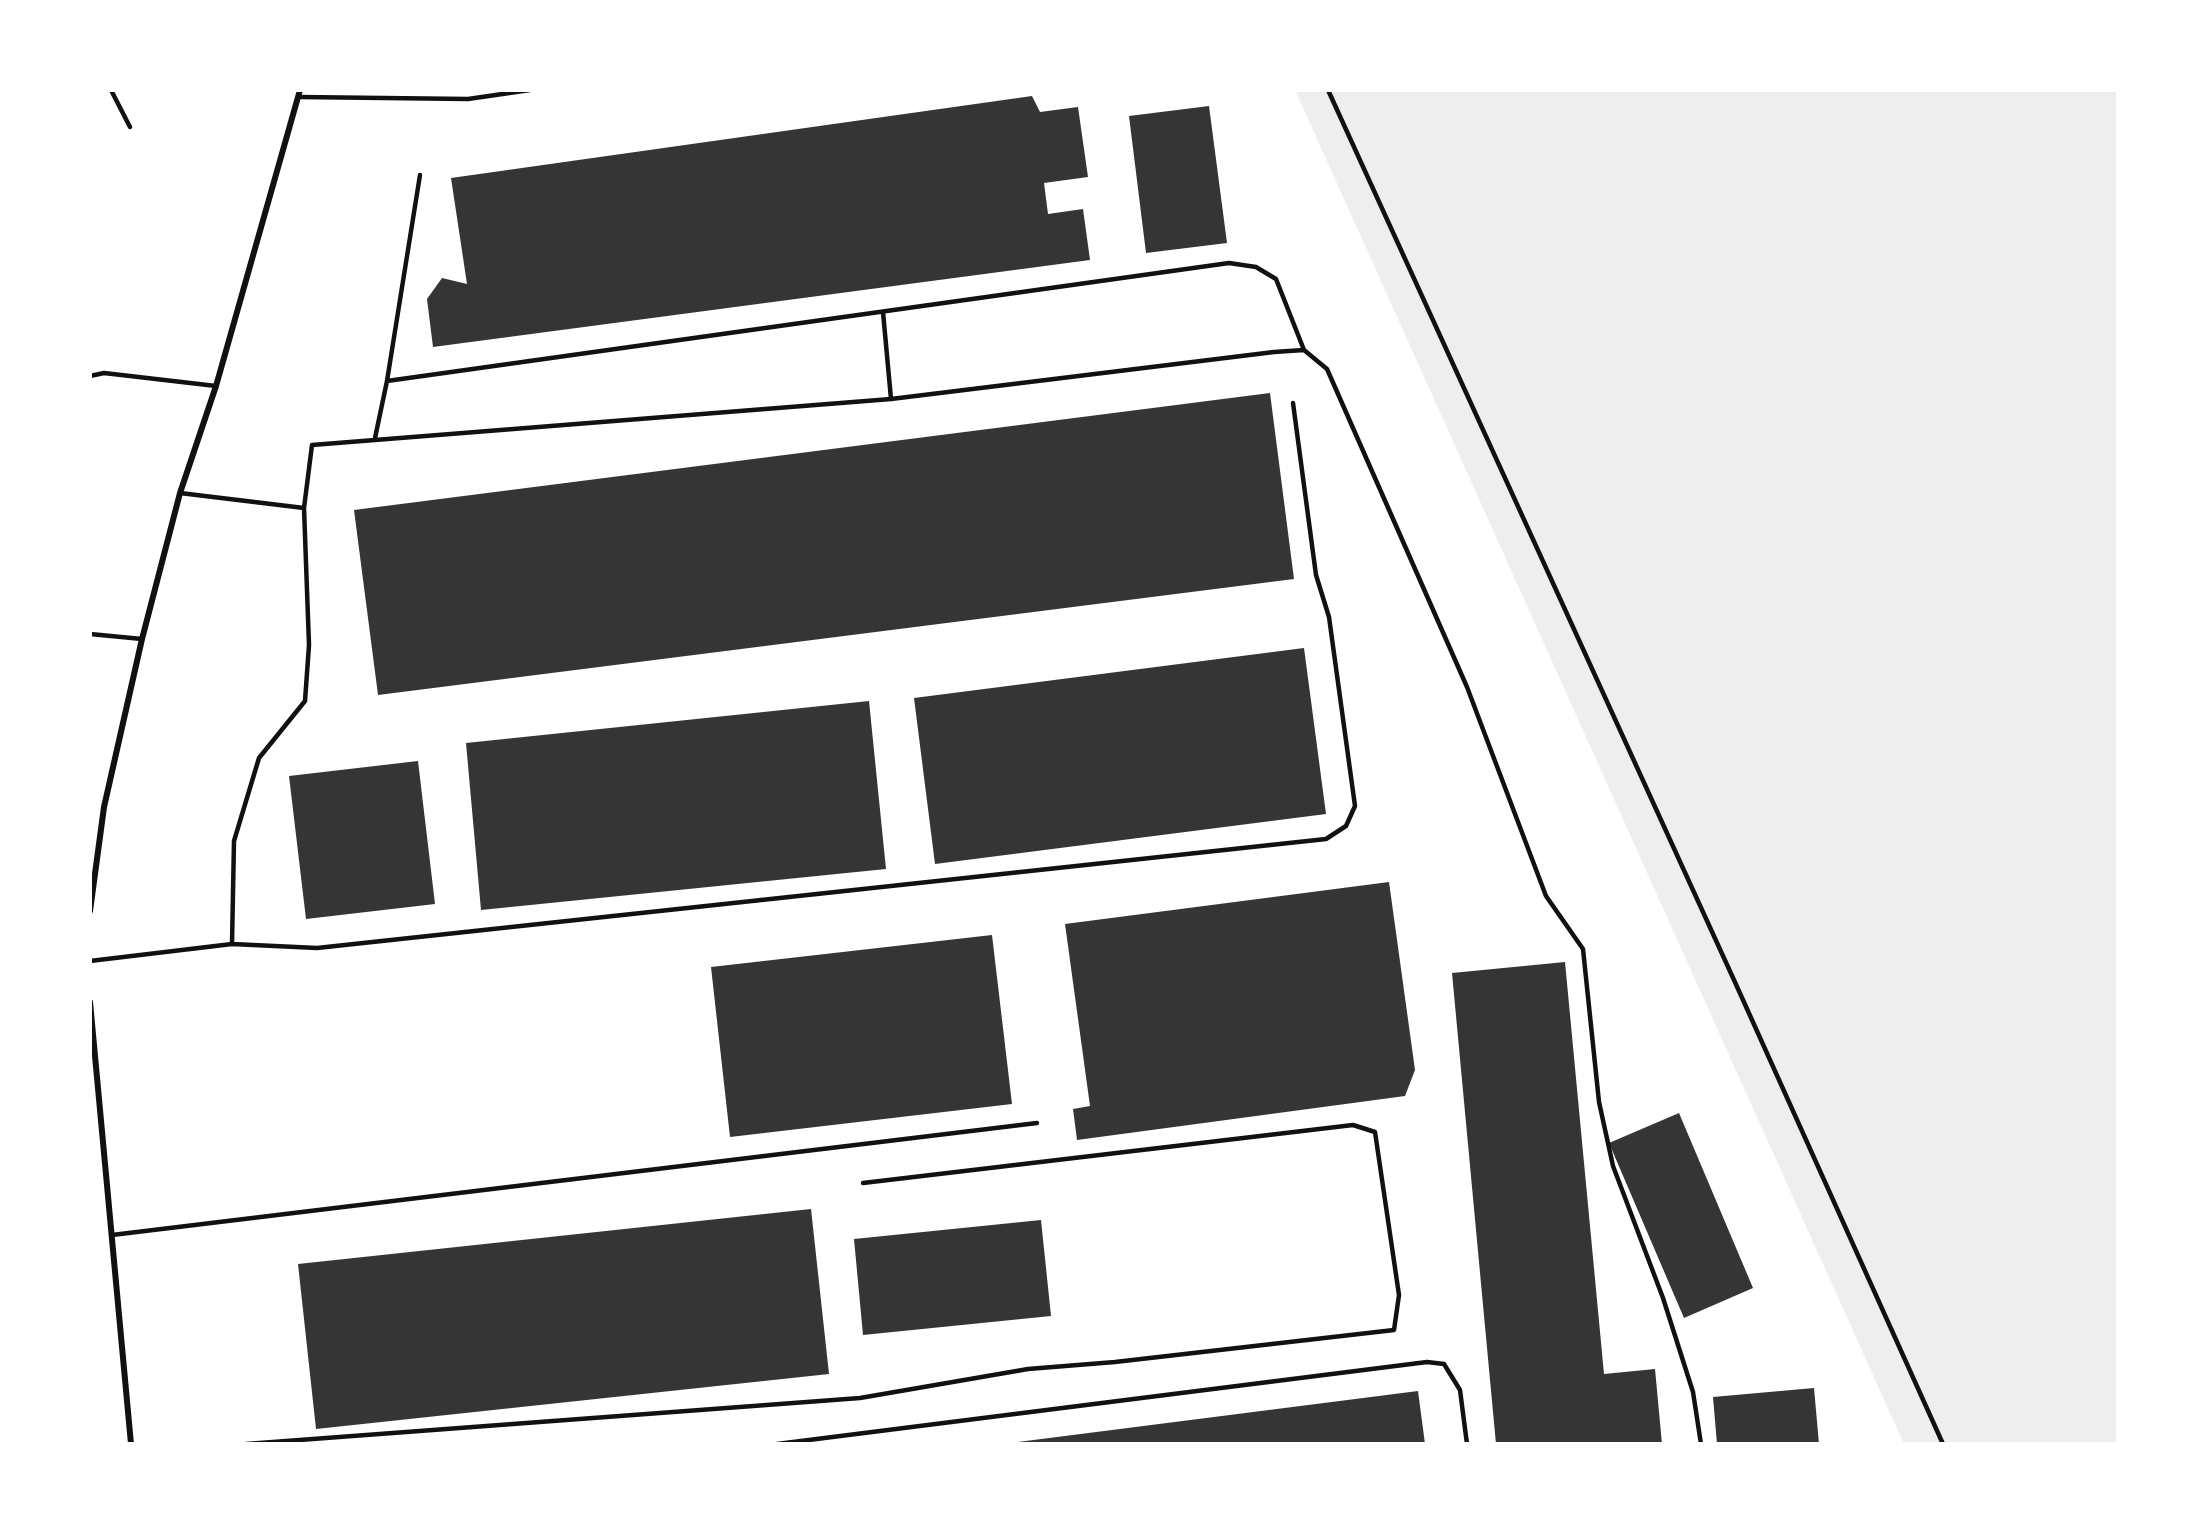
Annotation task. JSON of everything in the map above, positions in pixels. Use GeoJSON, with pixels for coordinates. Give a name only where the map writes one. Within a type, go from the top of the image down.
{"type":"FeatureCollection","features":[{"type":"Feature","properties":{"kind":"street"},"geometry":{"type":"LineString","coordinates":[[90,911],[91,889],[104,807],[142,639],[180,493],[216,386],[300,93]]}},
{"type":"Feature","properties":{"kind":"street"},"geometry":{"type":"LineString","coordinates":[[90,1002],[131,1444]]}},
{"type":"Feature","properties":{"kind":"lane"},"geometry":{"type":"LineString","coordinates":[[111,90],[130,127]]}},
{"type":"Feature","properties":{"kind":"lane"},"geometry":{"type":"LineString","coordinates":[[300,93],[468,99],[530,90]]}},
{"type":"Feature","properties":{"kind":"lane"},"geometry":{"type":"LineString","coordinates":[[1328,90],[1942,1444]]}},
{"type":"Feature","properties":{"kind":"lane"},"geometry":{"type":"LineString","coordinates":[[375,438],[387,381],[420,175]]}},
{"type":"Feature","properties":{"kind":"lane"},"geometry":{"type":"LineString","coordinates":[[387,381],[1229,263],[1256,267],[1276,279],[1304,350],[1327,369],[1467,687],[1546,896],[1583,949],[1599,1102],[1613,1166],[1663,1298],[1693,1392],[1701,1444]]}},
{"type":"Feature","properties":{"kind":"lane"},"geometry":{"type":"LineString","coordinates":[[883,312],[891,399]]}},
{"type":"Feature","properties":{"kind":"lane"},"geometry":{"type":"LineString","coordinates":[[232,944],[234,841],[259,758],[305,701],[309,645],[304,508],[312,445],[375,438],[891,399],[1262,353],[1304,350]]}},
{"type":"Feature","properties":{"kind":"lane"},"geometry":{"type":"LineString","coordinates":[[90,376],[104,373],[216,386]]}},
{"type":"Feature","properties":{"kind":"lane"},"geometry":{"type":"LineString","coordinates":[[90,961],[232,944],[317,948],[1326,838],[1346,826],[1355,806],[1329,617],[1316,575],[1293,403]]}},
{"type":"Feature","properties":{"kind":"lane"},"geometry":{"type":"LineString","coordinates":[[180,493],[304,508]]}},
{"type":"Feature","properties":{"kind":"lane"},"geometry":{"type":"LineString","coordinates":[[90,634],[142,639]]}},
{"type":"Feature","properties":{"kind":"lane"},"geometry":{"type":"LineString","coordinates":[[112,1234],[1037,1123]]}},
{"type":"Feature","properties":{"kind":"lane"},"geometry":{"type":"LineString","coordinates":[[246,1444],[860,1398],[1028,1369],[1114,1362],[1394,1330],[1399,1295],[1375,1132],[1353,1125],[863,1183]]}},
{"type":"Feature","properties":{"kind":"lane"},"geometry":{"type":"LineString","coordinates":[[777,1444],[1427,1362],[1444,1364],[1460,1390],[1467,1444]]}},
{"type":"Feature","properties":{"kind":"shaded area"},"geometry":{"type":"Polygon","coordinates":[[[1295,90],[2118,90],[2118,1444],[1904,1444],[1295,90]]]}},
{"type":"Feature","properties":{"kind":"building"},"geometry":{"type":"Polygon","coordinates":[[[1032,96],[1040,112],[1078,107],[1088,177],[1044,183],[1048,214],[1083,209],[1090,260],[433,347],[427,299],[442,278],[467,284],[451,178],[1032,96]]]}},
{"type":"Feature","properties":{"kind":"building"},"geometry":{"type":"Polygon","coordinates":[[[1209,106],[1227,243],[1146,253],[1129,116],[1209,106]]]}},
{"type":"Feature","properties":{"kind":"building"},"geometry":{"type":"Polygon","coordinates":[[[1270,393],[1294,579],[378,695],[354,510],[1270,393]]]}},
{"type":"Feature","properties":{"kind":"building"},"geometry":{"type":"Polygon","coordinates":[[[1304,648],[1326,814],[935,864],[914,698],[1304,648]]]}},
{"type":"Feature","properties":{"kind":"building"},"geometry":{"type":"Polygon","coordinates":[[[869,701],[886,869],[481,910],[466,743],[869,701]]]}},
{"type":"Feature","properties":{"kind":"building"},"geometry":{"type":"Polygon","coordinates":[[[418,761],[435,904],[306,919],[289,776],[418,761]]]}},
{"type":"Feature","properties":{"kind":"building"},"geometry":{"type":"Polygon","coordinates":[[[1389,882],[1415,1070],[1405,1096],[1077,1140],[1073,1109],[1090,1106],[1065,924],[1389,882]]]}},
{"type":"Feature","properties":{"kind":"building"},"geometry":{"type":"Polygon","coordinates":[[[992,935],[1012,1104],[730,1137],[711,967],[992,935]]]}},
{"type":"Feature","properties":{"kind":"building"},"geometry":{"type":"Polygon","coordinates":[[[1565,962],[1604,1374],[1655,1369],[1662,1444],[1496,1444],[1452,973],[1565,962]]]}},
{"type":"Feature","properties":{"kind":"building"},"geometry":{"type":"Polygon","coordinates":[[[1679,1113],[1753,1288],[1684,1318],[1609,1143],[1679,1113]]]}},
{"type":"Feature","properties":{"kind":"building"},"geometry":{"type":"Polygon","coordinates":[[[811,1209],[829,1374],[316,1429],[298,1264],[811,1209]]]}},
{"type":"Feature","properties":{"kind":"building"},"geometry":{"type":"Polygon","coordinates":[[[1041,1220],[1051,1316],[863,1335],[854,1239],[1041,1220]]]}},
{"type":"Feature","properties":{"kind":"building"},"geometry":{"type":"Polygon","coordinates":[[[1814,1388],[1819,1444],[1717,1444],[1713,1397],[1814,1388]]]}},
{"type":"Feature","properties":{"kind":"building"},"geometry":{"type":"Polygon","coordinates":[[[1418,1391],[1425,1444],[1010,1444],[1010,1443],[1418,1391]]]}}]}
